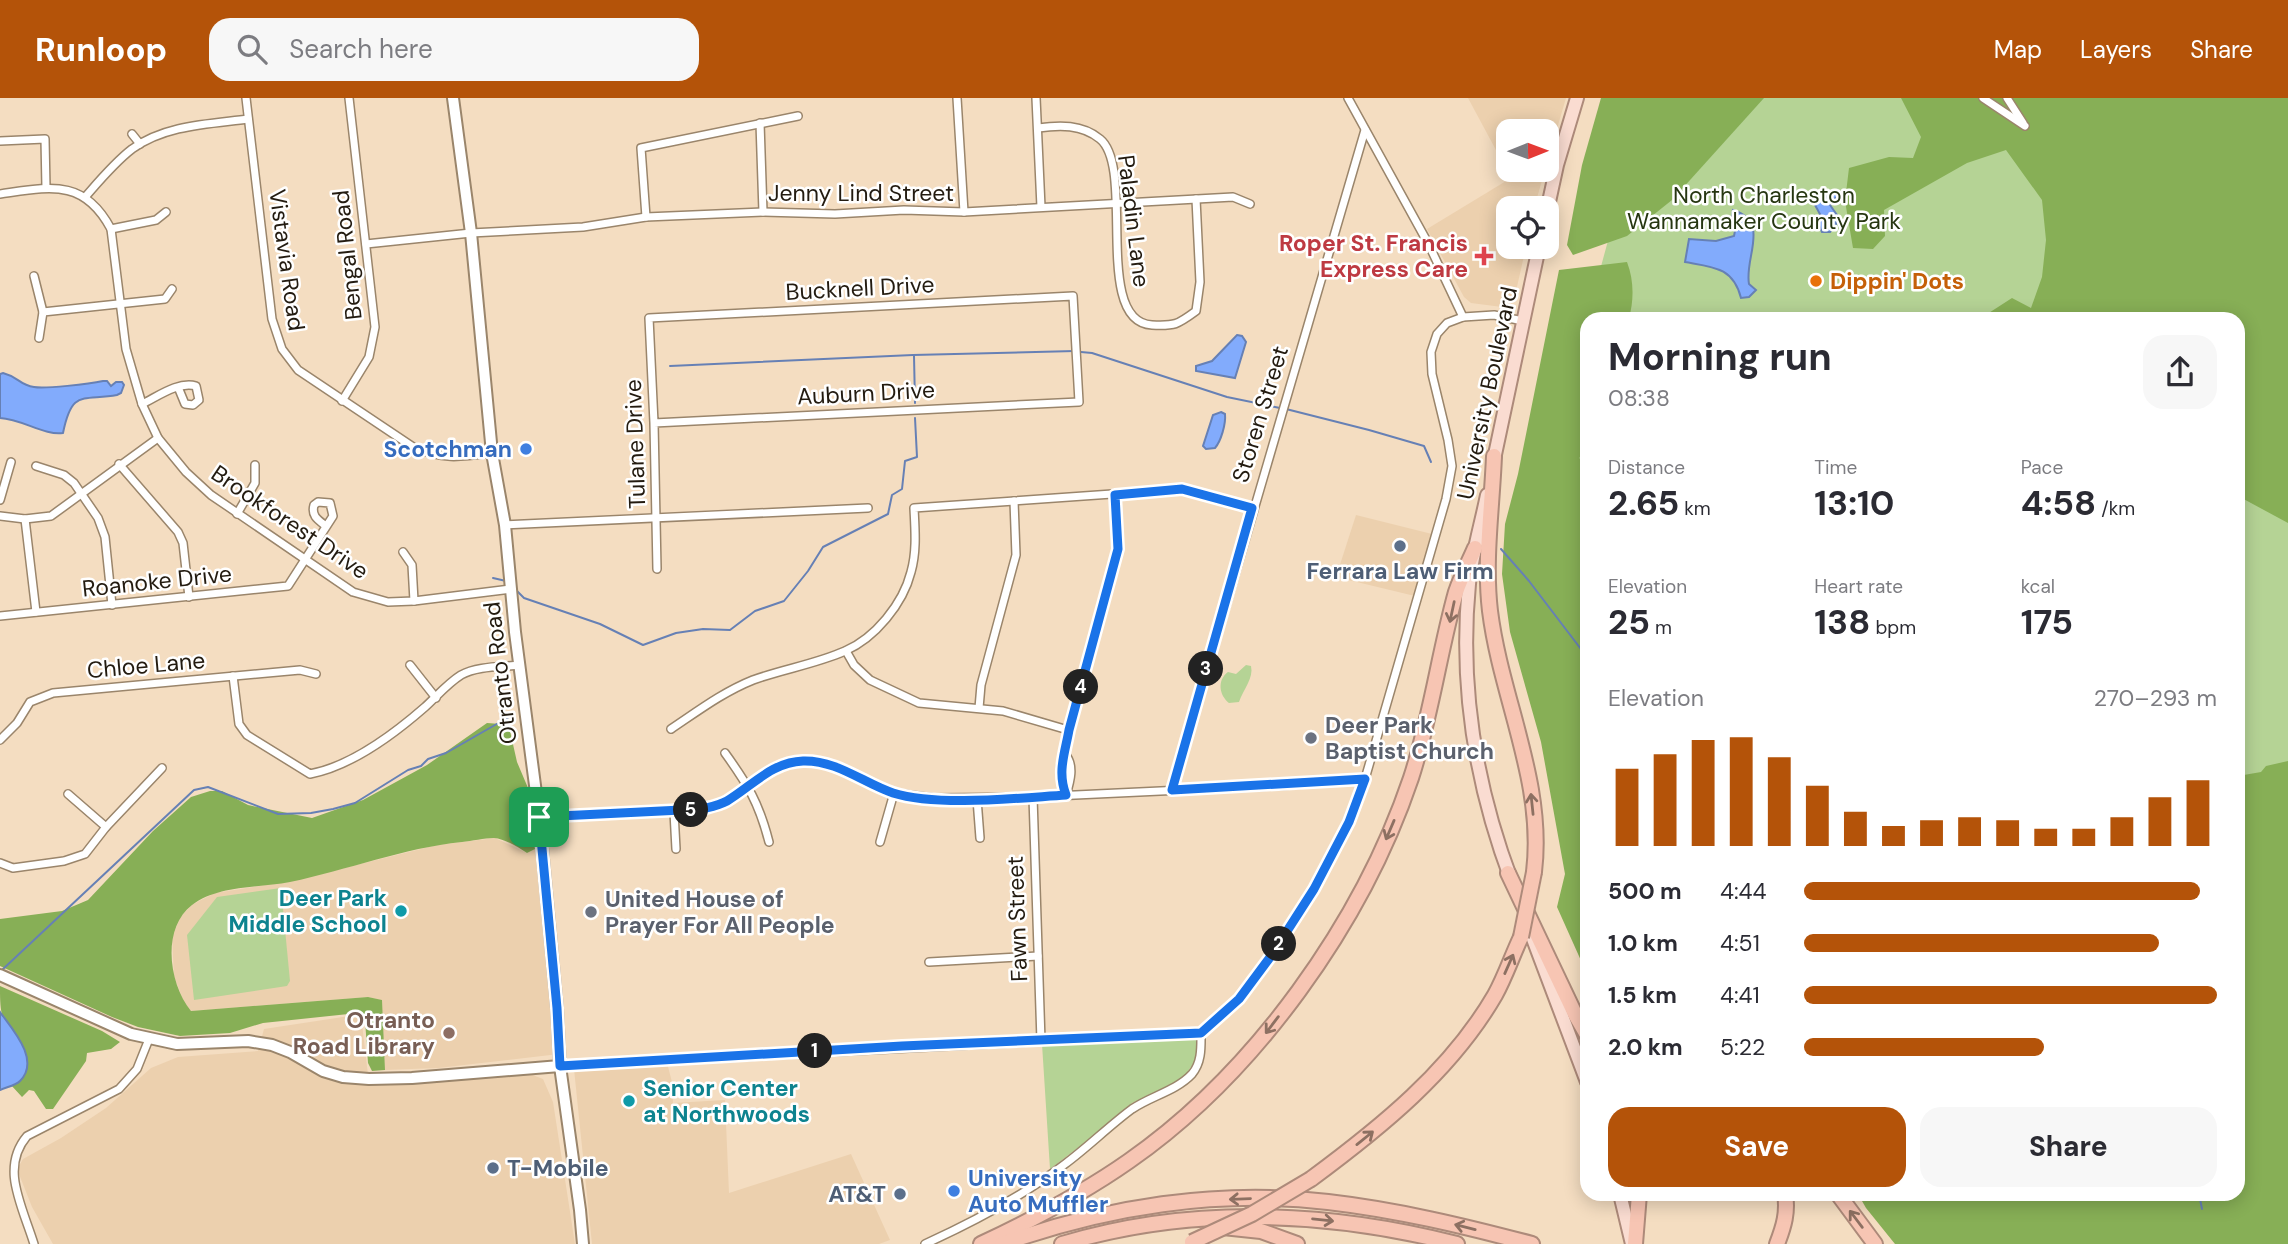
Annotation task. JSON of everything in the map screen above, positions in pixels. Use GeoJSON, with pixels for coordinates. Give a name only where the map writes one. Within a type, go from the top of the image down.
{"type":"FeatureCollection","features":[{"type":"Feature","properties":{"kind":"highway"},"geometry":{"type":"LineString","coordinates":[[1189,1243],[1252,1214],[1311,1179],[1366,1138],[1418,1092],[1456,1049],[1495,995],[1521,937],[1536,853],[1528,767],[1503,677],[1490,610],[1488,576],[1494,456]]}},
{"type":"Feature","properties":{"kind":"highway"},"geometry":{"type":"LineString","coordinates":[[981,1244],[1029,1221],[1130,1160],[1177,1123],[1268,1032],[1326,950],[1361,893],[1389,834],[1424,734],[1457,590],[1475,548]]}},
{"type":"Feature","properties":{"kind":"highway"},"geometry":{"type":"LineString","coordinates":[[1508,873],[1580,1023]]}},
{"type":"Feature","properties":{"kind":"highway"},"geometry":{"type":"LineString","coordinates":[[1002,1244],[1119,1211],[1180,1201],[1264,1199],[1325,1202],[1380,1209],[1438,1220],[1532,1244]]}},
{"type":"Feature","properties":{"kind":"highway"},"geometry":{"type":"LineString","coordinates":[[1634,1244],[1638,1201]]}},
{"type":"Feature","properties":{"kind":"highway"},"geometry":{"type":"LineString","coordinates":[[1777,1244],[1785,1224],[1786,1201]]}},
{"type":"Feature","properties":{"kind":"highway"},"geometry":{"type":"LineString","coordinates":[[1843,1201],[1875,1244]]}},
{"type":"Feature","properties":{"kind":"highway"},"geometry":{"type":"LineString","coordinates":[[1062,1244],[1181,1220],[1263,1217],[1380,1227],[1457,1244]]}},
{"type":"Feature","properties":{"kind":"highway"},"geometry":{"type":"LineString","coordinates":[[1085,1238],[1213,1226],[1261,1231],[1297,1244]]}},
{"type":"Feature","properties":{"kind":"main road"},"geometry":{"type":"LineString","coordinates":[[1551,196],[1577,98]]}},
{"type":"Feature","properties":{"kind":"main road","name":"University Boulevard"},"geometry":{"type":"LineString","coordinates":[[1536,259],[1475,548],[1469,584],[1466,668],[1475,751],[1489,817],[1580,1063]]}},
{"type":"Feature","properties":{"kind":"main road"},"geometry":{"type":"LineString","coordinates":[[1622,1201],[1634,1244]]}},
{"type":"Feature","properties":{"kind":"street","name":"Vistavia Road"},"geometry":{"type":"LineString","coordinates":[[246,98],[272,319],[282,349],[298,370],[413,447],[432,456],[457,457],[492,453]]}},
{"type":"Feature","properties":{"kind":"street","name":"Bengal Road"},"geometry":{"type":"LineString","coordinates":[[342,401],[369,357],[373,343],[374,309],[349,98]]}},
{"type":"Feature","properties":{"kind":"street","name":"Otranto Road"},"geometry":{"type":"LineString","coordinates":[[453,98],[471,233],[492,453],[505,525],[519,665],[539,817],[560,1066],[583,1244]]}},
{"type":"Feature","properties":{"kind":"street"},"geometry":{"type":"LineString","coordinates":[[957,98],[964,212]]}},
{"type":"Feature","properties":{"kind":"street"},"geometry":{"type":"LineString","coordinates":[[1036,98],[1041,207]]}},
{"type":"Feature","properties":{"kind":"street"},"geometry":{"type":"LineString","coordinates":[[1348,98],[1429,245],[1463,317]]}},
{"type":"Feature","properties":{"kind":"street"},"geometry":{"type":"LineString","coordinates":[[1983,98],[2025,126],[2007,98]]}},
{"type":"Feature","properties":{"kind":"street"},"geometry":{"type":"LineString","coordinates":[[646,217],[641,148],[798,116]]}},
{"type":"Feature","properties":{"kind":"street"},"geometry":{"type":"LineString","coordinates":[[0,194],[46,188],[86,196],[104,175],[140,144],[169,131],[248,119]]}},
{"type":"Feature","properties":{"kind":"street"},"geometry":{"type":"LineString","coordinates":[[760,123],[763,212]]}},
{"type":"Feature","properties":{"kind":"street","name":"Paladin Lane"},"geometry":{"type":"LineString","coordinates":[[1038,128],[1061,125],[1082,129],[1102,140],[1110,156],[1116,203],[1119,287],[1130,313],[1146,324],[1176,326],[1196,311],[1200,282],[1196,200]]}},
{"type":"Feature","properties":{"kind":"street","name":"Storen Street"},"geometry":{"type":"LineString","coordinates":[[1172,790],[1252,508],[1365,130]]}},
{"type":"Feature","properties":{"kind":"street"},"geometry":{"type":"LineString","coordinates":[[132,134],[140,144]]}},
{"type":"Feature","properties":{"kind":"street"},"geometry":{"type":"LineString","coordinates":[[0,141],[45,139],[46,188]]}},
{"type":"Feature","properties":{"kind":"street","name":"Brookforest Drive"},"geometry":{"type":"LineString","coordinates":[[86,196],[102,212],[111,229],[126,349],[142,404],[158,438],[186,472],[237,514],[353,593],[388,601],[414,601],[511,589]]}},
{"type":"Feature","properties":{"kind":"street","name":"Jenny Lind Street"},"geometry":{"type":"LineString","coordinates":[[366,244],[471,233],[583,227],[646,217],[763,212],[835,214],[904,209],[964,212],[1233,197],[1250,204]]}},
{"type":"Feature","properties":{"kind":"street"},"geometry":{"type":"LineString","coordinates":[[111,229],[156,220],[166,212]]}},
{"type":"Feature","properties":{"kind":"street"},"geometry":{"type":"LineString","coordinates":[[34,276],[43,312],[39,338]]}},
{"type":"Feature","properties":{"kind":"street"},"geometry":{"type":"LineString","coordinates":[[43,312],[164,299],[173,289]]}},
{"type":"Feature","properties":{"kind":"street","name":"Bucknell Drive"},"geometry":{"type":"LineString","coordinates":[[649,318],[1073,296],[1079,402]]}},
{"type":"Feature","properties":{"kind":"street"},"geometry":{"type":"LineString","coordinates":[[0,975],[131,1034],[177,1044],[254,1041],[290,1052],[323,1071],[343,1077],[366,1079],[560,1066],[1201,1033],[1239,999],[1271,956],[1314,889],[1343,834],[1365,779],[1446,499],[1452,466],[1432,374],[1431,352],[1437,334],[1447,323],[1463,317],[1494,315],[1523,321]]}},
{"type":"Feature","properties":{"kind":"street","name":"Tulane Drive"},"geometry":{"type":"LineString","coordinates":[[649,318],[657,569]]}},
{"type":"Feature","properties":{"kind":"street"},"geometry":{"type":"LineString","coordinates":[[142,404],[178,387]]}},
{"type":"Feature","properties":{"kind":"street","name":"Auburn Drive"},"geometry":{"type":"LineString","coordinates":[[654,423],[1079,402]]}},
{"type":"Feature","properties":{"kind":"street"},"geometry":{"type":"LineString","coordinates":[[0,516],[25,519],[51,516],[158,438]]}},
{"type":"Feature","properties":{"kind":"street"},"geometry":{"type":"LineString","coordinates":[[0,500],[11,462]]}},
{"type":"Feature","properties":{"kind":"street"},"geometry":{"type":"LineString","coordinates":[[119,464],[178,532],[183,543],[189,597]]}},
{"type":"Feature","properties":{"kind":"street"},"geometry":{"type":"LineString","coordinates":[[237,514],[255,483],[255,465]]}},
{"type":"Feature","properties":{"kind":"street"},"geometry":{"type":"LineString","coordinates":[[36,466],[64,475],[74,483],[98,518],[105,537],[112,605]]}},
{"type":"Feature","properties":{"kind":"street"},"geometry":{"type":"LineString","coordinates":[[671,729],[729,691],[756,679],[846,651],[884,621],[901,597],[911,572],[915,545],[914,508],[1182,489],[1252,508]]}},
{"type":"Feature","properties":{"kind":"street"},"geometry":{"type":"LineString","coordinates":[[1066,795],[1061,783],[1061,760],[1065,754],[1069,730],[1118,549],[1115,495]]}},
{"type":"Feature","properties":{"kind":"street"},"geometry":{"type":"LineString","coordinates":[[979,708],[981,685],[1017,555],[1014,501]]}},
{"type":"Feature","properties":{"kind":"street"},"geometry":{"type":"LineString","coordinates":[[505,525],[868,508]]}},
{"type":"Feature","properties":{"kind":"street"},"geometry":{"type":"LineString","coordinates":[[25,519],[36,612]]}},
{"type":"Feature","properties":{"kind":"street","name":"Roanoke Drive"},"geometry":{"type":"LineString","coordinates":[[0,616],[288,586],[326,526]]}},
{"type":"Feature","properties":{"kind":"street"},"geometry":{"type":"LineString","coordinates":[[403,552],[412,565],[414,601]]}},
{"type":"Feature","properties":{"kind":"street"},"geometry":{"type":"LineString","coordinates":[[846,651],[854,665],[870,680],[919,703],[1003,712],[1069,730]]}},
{"type":"Feature","properties":{"kind":"street"},"geometry":{"type":"LineString","coordinates":[[410,664],[436,698]]}},
{"type":"Feature","properties":{"kind":"street"},"geometry":{"type":"LineString","coordinates":[[233,676],[239,724],[247,735],[310,774],[329,770],[348,761],[404,725],[462,675],[481,669],[519,665]]}},
{"type":"Feature","properties":{"kind":"street","name":"Chloe Lane"},"geometry":{"type":"LineString","coordinates":[[0,740],[17,723],[30,702],[53,693],[300,670],[316,674]]}},
{"type":"Feature","properties":{"kind":"street"},"geometry":{"type":"LineString","coordinates":[[725,753],[749,786],[761,812],[769,842]]}},
{"type":"Feature","properties":{"kind":"street"},"geometry":{"type":"LineString","coordinates":[[539,817],[702,809],[724,803],[774,768],[802,761],[826,764],[894,793],[933,799],[1033,797],[1365,779]]}},
{"type":"Feature","properties":{"kind":"street"},"geometry":{"type":"LineString","coordinates":[[0,863],[13,868],[85,853],[162,768]]}},
{"type":"Feature","properties":{"kind":"street"},"geometry":{"type":"LineString","coordinates":[[880,842],[894,793]]}},
{"type":"Feature","properties":{"kind":"street"},"geometry":{"type":"LineString","coordinates":[[68,794],[106,827]]}},
{"type":"Feature","properties":{"kind":"street","name":"Fawn Street"},"geometry":{"type":"LineString","coordinates":[[1033,797],[1041,1041]]}},
{"type":"Feature","properties":{"kind":"street"},"geometry":{"type":"LineString","coordinates":[[977,799],[980,838]]}},
{"type":"Feature","properties":{"kind":"street"},"geometry":{"type":"LineString","coordinates":[[674,812],[676,849]]}},
{"type":"Feature","properties":{"kind":"street"},"geometry":{"type":"LineString","coordinates":[[929,962],[1038,956]]}},
{"type":"Feature","properties":{"kind":"street"},"geometry":{"type":"LineString","coordinates":[[925,1244],[961,1228],[1021,1193],[1063,1166],[1133,1109],[1181,1084],[1194,1071],[1201,1055],[1201,1033]]}},
{"type":"Feature","properties":{"kind":"street"},"geometry":{"type":"LineString","coordinates":[[8,1154],[15,1144],[27,1136],[119,1089],[137,1069],[149,1039]]}},
{"type":"Feature","properties":{"kind":"street"},"geometry":{"type":"LineString","coordinates":[[4,1179],[35,1243]]}},
{"type":"Feature","properties":{"kind":"shaded area"},"geometry":{"type":"Polygon","coordinates":[[[1468,98],[1566,98],[1559,122],[1559,119],[1496,119],[1496,150],[1468,98]]]}},
{"type":"Feature","properties":{"kind":"shaded area"},"geometry":{"type":"Polygon","coordinates":[[[1504,182],[1542,182],[1537,196],[1496,196],[1496,259],[1523,259],[1512,303],[1502,307],[1471,303],[1464,297],[1427,229],[1504,182]]]}},
{"type":"Feature","properties":{"kind":"shaded area"},"geometry":{"type":"Polygon","coordinates":[[[1356,515],[1436,535],[1419,597],[1336,577],[1356,515]]]}},
{"type":"Feature","properties":{"kind":"shaded area"},"geometry":{"type":"Polygon","coordinates":[[[495,838],[527,853],[535,849],[543,850],[559,1054],[438,1068],[385,1070],[381,1000],[368,997],[191,1011],[184,1002],[174,977],[172,937],[181,916],[193,904],[215,893],[291,881],[437,845],[495,838]]]}},
{"type":"Feature","properties":{"kind":"shaded area"},"geometry":{"type":"Polygon","coordinates":[[[356,1015],[362,1024],[369,1083],[530,1074],[543,1079],[553,1102],[575,1244],[53,1244],[32,1207],[17,1169],[23,1159],[106,1108],[151,1068],[178,1057],[258,1051],[264,1029],[356,1015]]]}},
{"type":"Feature","properties":{"kind":"shaded area"},"geometry":{"type":"Polygon","coordinates":[[[666,1059],[672,1082],[673,1103],[725,1100],[729,1193],[851,1154],[890,1240],[879,1244],[592,1244],[574,1069],[666,1059]]]}},
{"type":"Feature","properties":{"kind":"green space"},"geometry":{"type":"Polygon","coordinates":[[[1601,98],[1764,98],[1672,200],[1627,236],[1573,255],[1567,245],[1582,165],[1601,98]]]}},
{"type":"Feature","properties":{"kind":"green space","name":"North Charleston Wannamaker County Park"},"geometry":{"type":"Polygon","coordinates":[[[1647,98],[2062,98],[2092,312],[1589,312],[1647,98]]]}},
{"type":"Feature","properties":{"kind":"green space"},"geometry":{"type":"Polygon","coordinates":[[[1901,98],[2288,98],[2288,523],[2245,500],[2245,312],[1990,312],[2012,298],[2031,308],[2042,277],[2046,240],[2042,200],[2006,150],[1967,163],[1884,210],[1885,236],[1873,249],[1853,248],[1845,201],[1849,168],[1889,157],[1913,158],[1921,137],[1901,98]]]}},
{"type":"Feature","properties":{"kind":"green space"},"geometry":{"type":"Polygon","coordinates":[[[1627,262],[1632,290],[1630,312],[1580,312],[1580,958],[1557,907],[1565,874],[1541,742],[1510,632],[1502,574],[1505,524],[1518,474],[1559,270],[1627,262]]]}},
{"type":"Feature","properties":{"kind":"green space","name":"North Charleston Wannamaker County Park"},"geometry":{"type":"Polygon","coordinates":[[[1580,343],[1580,511],[1544,475],[1580,343]]]}},
{"type":"Feature","properties":{"kind":"green space"},"geometry":{"type":"Polygon","coordinates":[[[2245,473],[2288,494],[2288,1179],[2245,1143],[2245,473]]]}},
{"type":"Feature","properties":{"kind":"green space"},"geometry":{"type":"Polygon","coordinates":[[[1246,665],[1251,666],[1252,670],[1248,684],[1239,702],[1229,703],[1221,692],[1222,679],[1228,672],[1236,674],[1246,665]]]}},
{"type":"Feature","properties":{"kind":"green space"},"geometry":{"type":"Polygon","coordinates":[[[487,723],[501,724],[510,731],[517,762],[531,795],[535,849],[527,853],[503,840],[482,839],[418,849],[290,882],[239,888],[214,894],[192,905],[182,915],[176,928],[172,942],[173,972],[183,1000],[191,1011],[368,997],[382,1000],[385,1070],[372,1071],[368,1063],[365,1020],[358,1013],[263,1023],[230,1033],[180,1036],[138,1027],[112,1017],[0,966],[0,919],[62,911],[88,900],[153,831],[191,797],[210,791],[222,791],[248,805],[312,818],[363,800],[427,765],[487,723]]]}},
{"type":"Feature","properties":{"kind":"green space"},"geometry":{"type":"Polygon","coordinates":[[[2288,761],[2288,1244],[1895,1244],[1862,1201],[2245,1201],[2245,775],[2261,772],[2266,766],[2288,761]]]}},
{"type":"Feature","properties":{"kind":"green space"},"geometry":{"type":"Polygon","coordinates":[[[281,888],[290,981],[287,986],[194,1000],[187,935],[217,897],[281,888]]]}},
{"type":"Feature","properties":{"kind":"green space"},"geometry":{"type":"Polygon","coordinates":[[[0,986],[102,1031],[120,1042],[111,1049],[87,1053],[86,1061],[53,1109],[46,1109],[34,1091],[29,1090],[22,1097],[11,1085],[21,1080],[26,1062],[22,1046],[2,1014],[0,986]]]}},
{"type":"Feature","properties":{"kind":"green space"},"geometry":{"type":"Polygon","coordinates":[[[1190,1037],[1197,1040],[1199,1049],[1184,1077],[1132,1103],[1050,1169],[1042,1044],[1190,1037]]]}},
{"type":"Feature","properties":{"kind":"water"},"geometry":{"type":"Polygon","coordinates":[[[1837,191],[1839,197],[1833,199],[1830,205],[1837,215],[1836,225],[1830,232],[1822,232],[1818,223],[1821,216],[1815,202],[1837,191]]]}},
{"type":"Feature","properties":{"kind":"water"},"geometry":{"type":"Polygon","coordinates":[[[1733,210],[1751,223],[1753,232],[1748,274],[1749,284],[1756,290],[1749,297],[1741,298],[1733,280],[1721,270],[1685,262],[1689,239],[1716,241],[1734,236],[1735,231],[1731,226],[1733,210]]]}},
{"type":"Feature","properties":{"kind":"water"},"geometry":{"type":"Polygon","coordinates":[[[1237,335],[1242,336],[1246,342],[1235,378],[1196,371],[1196,366],[1212,361],[1237,335]]]}},
{"type":"Feature","properties":{"kind":"water"},"geometry":{"type":"Polygon","coordinates":[[[0,374],[34,387],[103,381],[107,381],[111,386],[116,382],[122,382],[124,385],[121,393],[117,395],[87,398],[75,403],[66,419],[63,433],[56,433],[0,418],[0,374]]]}},
{"type":"Feature","properties":{"kind":"water"},"geometry":{"type":"Polygon","coordinates":[[[1221,412],[1225,414],[1225,418],[1221,437],[1215,448],[1206,449],[1203,446],[1213,415],[1221,412]]]}},
{"type":"Feature","properties":{"kind":"water"},"geometry":{"type":"Polygon","coordinates":[[[0,1012],[22,1045],[27,1064],[26,1073],[20,1081],[0,1090],[0,1012]]]}},
{"type":"Feature","properties":{"kind":"waterway"},"geometry":{"type":"LineString","coordinates":[[670,366],[1075,351]]}},
{"type":"Feature","properties":{"kind":"waterway"},"geometry":{"type":"LineString","coordinates":[[1081,352],[1092,353],[1227,397],[1280,408]]}},
{"type":"Feature","properties":{"kind":"waterway"},"geometry":{"type":"LineString","coordinates":[[914,356],[915,403]]}},
{"type":"Feature","properties":{"kind":"waterway"},"geometry":{"type":"LineString","coordinates":[[1286,409],[1424,446],[1431,462]]}},
{"type":"Feature","properties":{"kind":"waterway"},"geometry":{"type":"LineString","coordinates":[[515,589],[524,598],[600,624],[643,645],[676,633],[703,629],[730,630],[755,611],[784,601],[823,547],[888,514],[892,495],[902,489],[905,461],[917,457],[915,418]]}},
{"type":"Feature","properties":{"kind":"waterway"},"geometry":{"type":"LineString","coordinates":[[1501,549],[1580,648]]}},
{"type":"Feature","properties":{"kind":"waterway"},"geometry":{"type":"LineString","coordinates":[[493,578],[506,581]]}},
{"type":"Feature","properties":{"kind":"waterway"},"geometry":{"type":"LineString","coordinates":[[2,970],[194,790],[208,787],[278,814],[333,809],[355,803],[408,770],[446,753],[509,717]]}},
{"type":"Feature","properties":{"kind":"waterway"},"geometry":{"type":"LineString","coordinates":[[2200,1201],[2202,1209]]}},
{"type":"Feature","properties":{"kind":"place","name":"Roper St. Francis Express Care"},"geometry":{"type":"Point","coordinates":[1484,256]}},
{"type":"Feature","properties":{"kind":"place","name":"Dippin' Dots"},"geometry":{"type":"Point","coordinates":[1816,281]}},
{"type":"Feature","properties":{"kind":"place","name":"Scotchman"},"geometry":{"type":"Point","coordinates":[526,449]}},
{"type":"Feature","properties":{"kind":"place","name":"Ferrara Law Firm"},"geometry":{"type":"Point","coordinates":[1400,546]}},
{"type":"Feature","properties":{"kind":"place","name":"Deer Park Baptist Church"},"geometry":{"type":"Point","coordinates":[1311,738]}},
{"type":"Feature","properties":{"kind":"place","name":"Deer Park Middle School"},"geometry":{"type":"Point","coordinates":[401,911]}},
{"type":"Feature","properties":{"kind":"place","name":"United House of Prayer For All People"},"geometry":{"type":"Point","coordinates":[591,912]}},
{"type":"Feature","properties":{"kind":"place","name":"Otranto Road Library"},"geometry":{"type":"Point","coordinates":[449,1033]}},
{"type":"Feature","properties":{"kind":"place","name":"Senior Center at Northwoods"},"geometry":{"type":"Point","coordinates":[629,1101]}},
{"type":"Feature","properties":{"kind":"place","name":"T-Mobile"},"geometry":{"type":"Point","coordinates":[493,1168]}},
{"type":"Feature","properties":{"kind":"place","name":"University Auto Muffler"},"geometry":{"type":"Point","coordinates":[954,1191]}},
{"type":"Feature","properties":{"kind":"place","name":"AT&T"},"geometry":{"type":"Point","coordinates":[900,1194]}},
{"type":"Feature","properties":{"kind":"route"},"geometry":{"type":"LineString","coordinates":[[1182,489],[1252,508],[1172,790],[1365,779],[1349,822],[1314,889],[1271,956],[1239,999],[1201,1033],[902,1046],[560,1066],[539,817],[702,809],[724,803],[774,768],[802,761],[826,764],[894,793],[933,799],[1066,795],[1061,783],[1061,760],[1065,754],[1069,730],[1118,549],[1115,495],[1182,489]]}}]}
